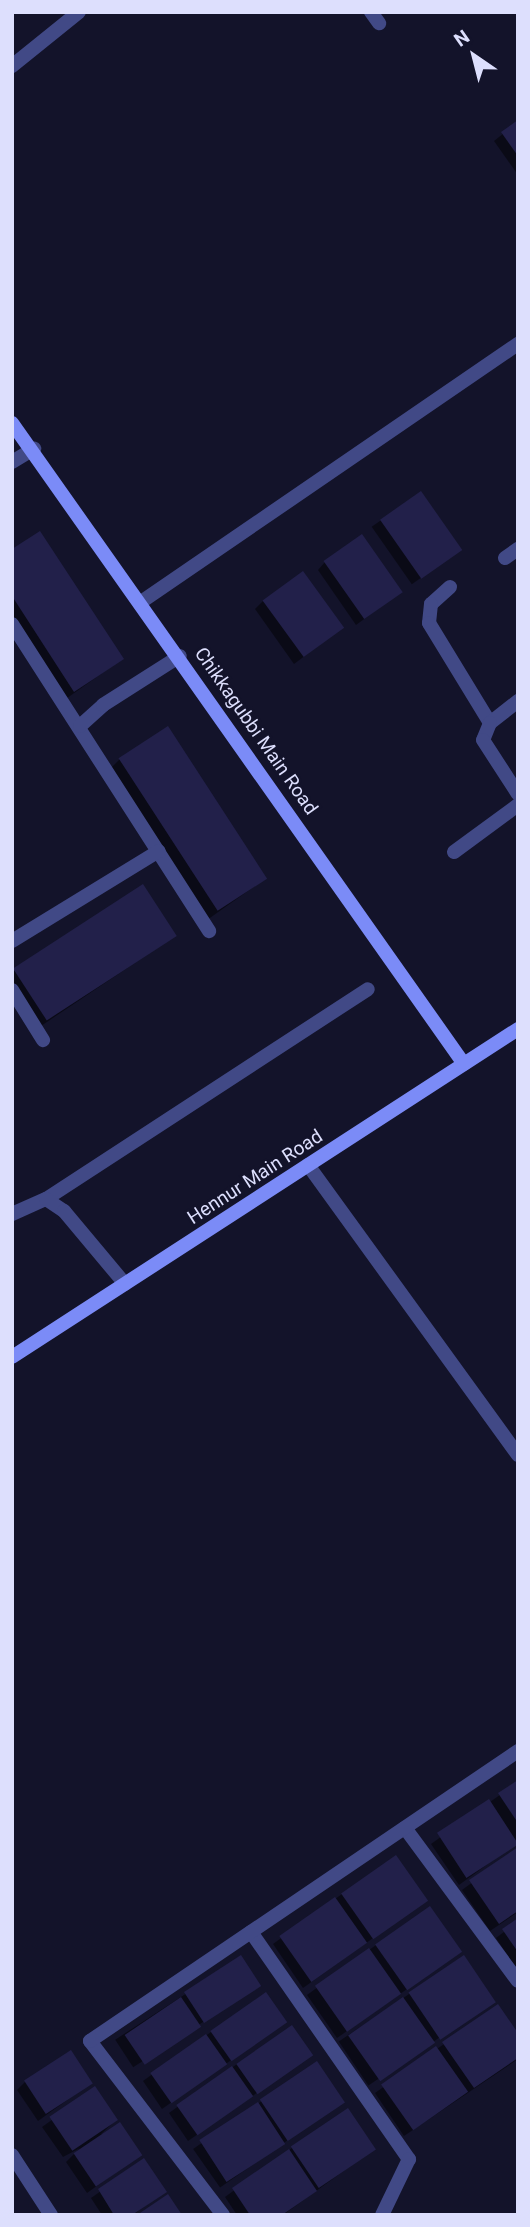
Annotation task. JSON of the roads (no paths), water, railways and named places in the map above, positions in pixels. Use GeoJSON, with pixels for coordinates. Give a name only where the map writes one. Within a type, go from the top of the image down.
{"type":"FeatureCollection","features":[{"type":"Feature","properties":{"kind":"street"},"geometry":{"type":"LineString","coordinates":[[12,66],[79,12]]}},
{"type":"Feature","properties":{"kind":"street"},"geometry":{"type":"LineString","coordinates":[[141,602],[518,344]]}},
{"type":"Feature","properties":{"kind":"street","name":"Chikkagubbi Main Road"},"geometry":{"type":"LineString","coordinates":[[12,423],[34,449],[180,656],[464,1064]]}},
{"type":"Feature","properties":{"kind":"street"},"geometry":{"type":"LineString","coordinates":[[12,462],[34,449]]}},
{"type":"Feature","properties":{"kind":"street"},"geometry":{"type":"LineString","coordinates":[[505,558],[518,549]]}},
{"type":"Feature","properties":{"kind":"street"},"geometry":{"type":"LineString","coordinates":[[450,587],[432,604],[429,623],[490,723]]}},
{"type":"Feature","properties":{"kind":"street"},"geometry":{"type":"LineString","coordinates":[[12,624],[80,726],[209,931]]}},
{"type":"Feature","properties":{"kind":"street"},"geometry":{"type":"LineString","coordinates":[[80,726],[103,705],[180,656]]}},
{"type":"Feature","properties":{"kind":"street"},"geometry":{"type":"LineString","coordinates":[[518,701],[490,723],[483,740],[518,794]]}},
{"type":"Feature","properties":{"kind":"street"},"geometry":{"type":"LineString","coordinates":[[454,852],[518,805]]}},
{"type":"Feature","properties":{"kind":"street"},"geometry":{"type":"LineString","coordinates":[[12,941],[159,851]]}},
{"type":"Feature","properties":{"kind":"street"},"geometry":{"type":"LineString","coordinates":[[12,1214],[46,1199],[368,989]]}},
{"type":"Feature","properties":{"kind":"street"},"geometry":{"type":"LineString","coordinates":[[12,990],[43,1040]]}},
{"type":"Feature","properties":{"kind":"street","name":"Hennur Main Road"},"geometry":{"type":"LineString","coordinates":[[12,1357],[518,1029]]}},
{"type":"Feature","properties":{"kind":"street"},"geometry":{"type":"LineString","coordinates":[[308,1166],[518,1455]]}},
{"type":"Feature","properties":{"kind":"street"},"geometry":{"type":"LineString","coordinates":[[46,1199],[64,1210],[125,1284]]}},
{"type":"Feature","properties":{"kind":"street"},"geometry":{"type":"LineString","coordinates":[[223,2215],[90,2041],[518,1751]]}},
{"type":"Feature","properties":{"kind":"street"},"geometry":{"type":"LineString","coordinates":[[405,1828],[518,1981]]}},
{"type":"Feature","properties":{"kind":"street"},"geometry":{"type":"LineString","coordinates":[[251,1933],[410,2159],[382,2215]]}},
{"type":"Feature","properties":{"kind":"street"},"geometry":{"type":"LineString","coordinates":[[12,2155],[51,2215]]}}]}
